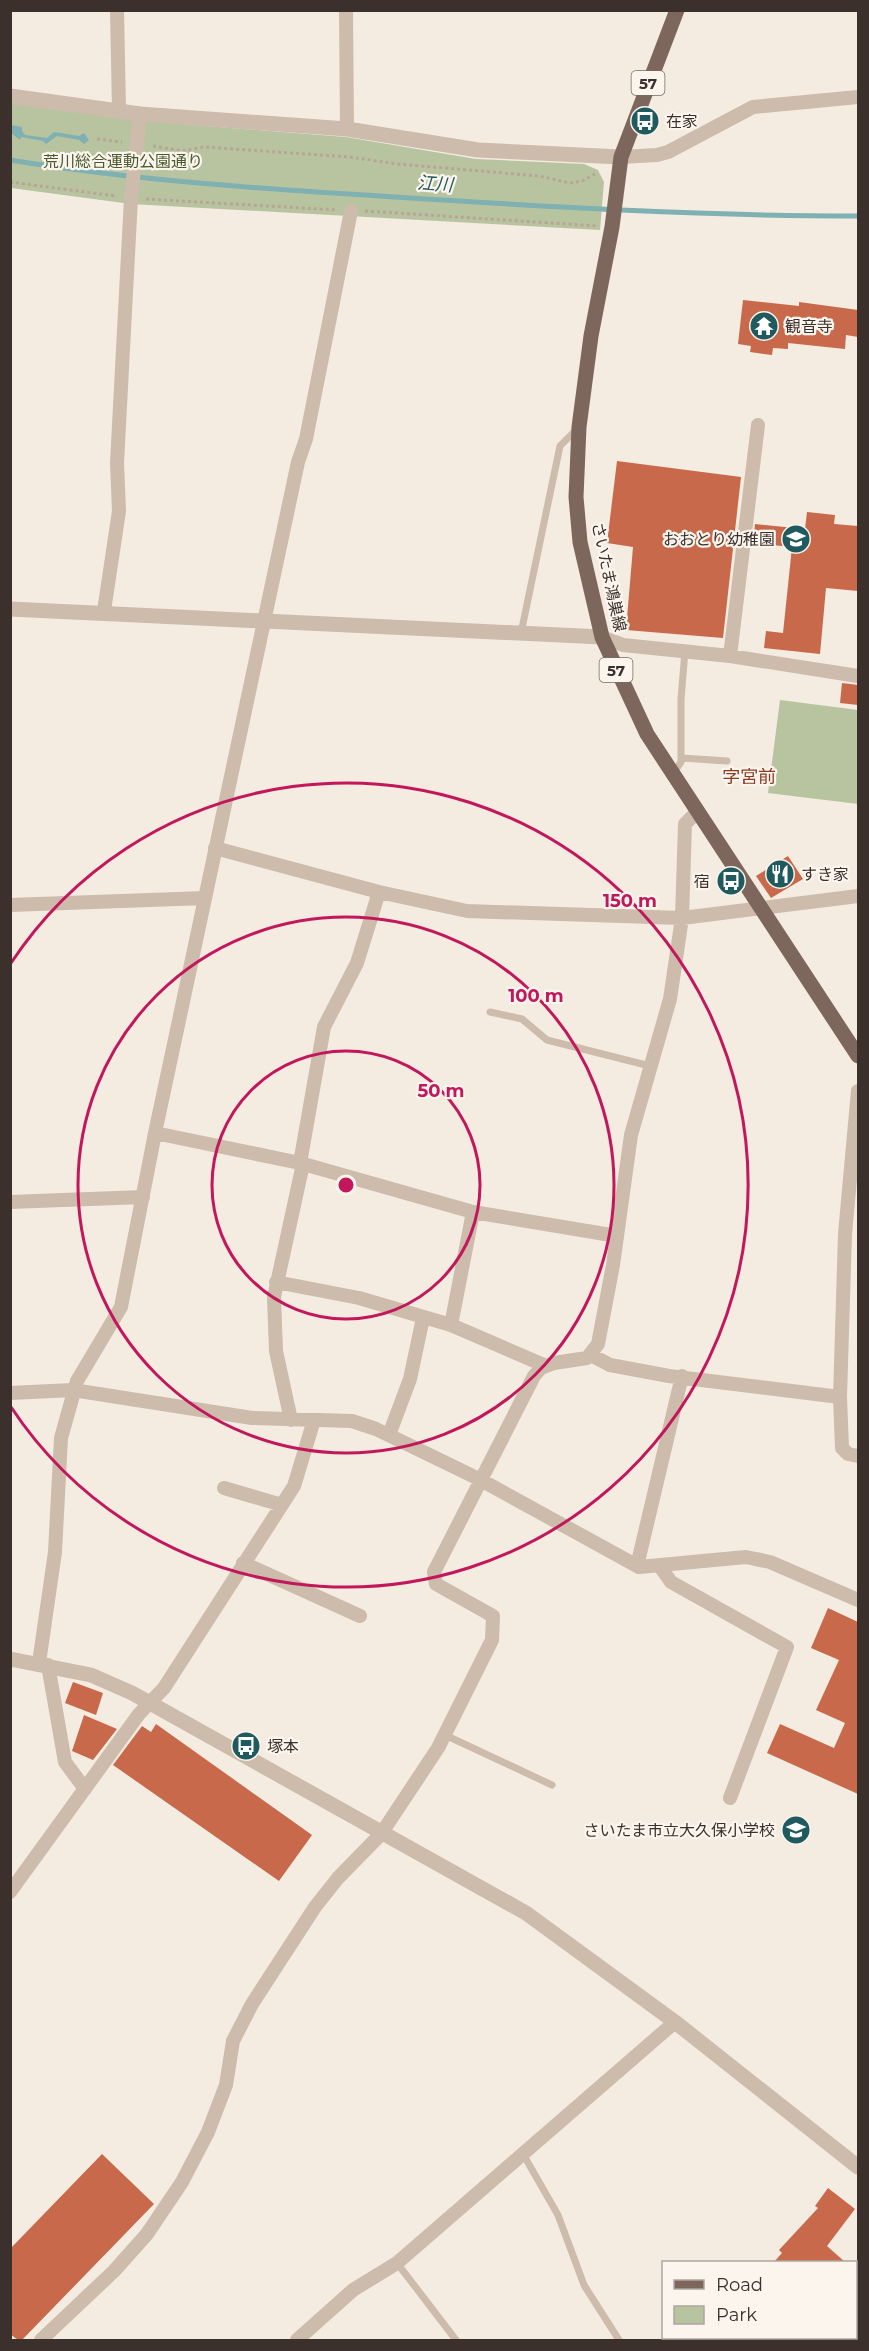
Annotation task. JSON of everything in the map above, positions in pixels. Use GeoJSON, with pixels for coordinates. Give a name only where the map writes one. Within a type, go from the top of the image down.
{"type":"FeatureCollection","features":[{"type":"Feature","properties":{"kind":"main road","name":"さいたま鴻巣線"},"geometry":{"type":"LineString","coordinates":[[677,10],[621,157],[617,193],[608,224],[579,427],[576,497],[580,542],[602,637],[647,734],[858,1056]]}},
{"type":"Feature","properties":{"kind":"street"},"geometry":{"type":"LineString","coordinates":[[117,10],[119,110]]}},
{"type":"Feature","properties":{"kind":"street"},"geometry":{"type":"LineString","coordinates":[[346,10],[347,129]]}},
{"type":"Feature","properties":{"kind":"street"},"geometry":{"type":"LineString","coordinates":[[10,96],[140,114],[347,129],[478,150],[621,157],[657,155],[668,152],[753,107],[858,97]]}},
{"type":"Feature","properties":{"kind":"street"},"geometry":{"type":"LineString","coordinates":[[104,611],[119,511],[117,463],[131,194],[140,114]]}},
{"type":"Feature","properties":{"kind":"street"},"geometry":{"type":"LineString","coordinates":[[85,1789],[65,1762],[44,1664],[55,1552],[60,1447],[73,1390],[78,1378],[121,1307],[262,619],[298,462],[306,439],[351,211]]}},
{"type":"Feature","properties":{"kind":"street"},"geometry":{"type":"LineString","coordinates":[[730,656],[758,425]]}},
{"type":"Feature","properties":{"kind":"street"},"geometry":{"type":"LineString","coordinates":[[10,609],[104,611],[602,637],[623,645],[730,656],[858,676]]}},
{"type":"Feature","properties":{"kind":"street"},"geometry":{"type":"LineString","coordinates":[[276,1282],[370,1301],[451,1325],[546,1366],[582,1360],[591,1355],[598,1344],[617,1236],[631,1135],[668,1010],[682,918],[685,824],[697,812]]}},
{"type":"Feature","properties":{"kind":"street"},"geometry":{"type":"LineString","coordinates":[[215,848],[379,892],[467,911],[682,918],[858,896]]}},
{"type":"Feature","properties":{"kind":"street"},"geometry":{"type":"LineString","coordinates":[[291,1420],[276,1352],[274,1326],[276,1282],[302,1163],[324,1027],[357,963],[379,892]]}},
{"type":"Feature","properties":{"kind":"street"},"geometry":{"type":"LineString","coordinates":[[10,905],[205,898]]}},
{"type":"Feature","properties":{"kind":"street"},"geometry":{"type":"LineString","coordinates":[[858,1090],[845,1234],[840,1397],[842,1448],[848,1454],[858,1456]]}},
{"type":"Feature","properties":{"kind":"street"},"geometry":{"type":"LineString","coordinates":[[155,1133],[302,1163],[473,1212],[617,1236]]}},
{"type":"Feature","properties":{"kind":"street"},"geometry":{"type":"LineString","coordinates":[[10,1202],[143,1197]]}},
{"type":"Feature","properties":{"kind":"street"},"geometry":{"type":"LineString","coordinates":[[451,1325],[473,1212]]}},
{"type":"Feature","properties":{"kind":"street"},"geometry":{"type":"LineString","coordinates":[[389,1435],[410,1379],[423,1318]]}},
{"type":"Feature","properties":{"kind":"street"},"geometry":{"type":"LineString","coordinates":[[591,1355],[610,1365],[840,1397]]}},
{"type":"Feature","properties":{"kind":"street"},"geometry":{"type":"LineString","coordinates":[[41,2340],[120,2264],[147,2234],[182,2182],[208,2132],[226,2085],[233,2041],[252,2004],[315,1907],[338,1878],[381,1834],[445,1735],[492,1640],[493,1616],[436,1584],[434,1572],[530,1382],[546,1366]]}},
{"type":"Feature","properties":{"kind":"street"},"geometry":{"type":"LineString","coordinates":[[637,1566],[682,1376]]}},
{"type":"Feature","properties":{"kind":"street"},"geometry":{"type":"LineString","coordinates":[[10,1393],[73,1390],[252,1418],[352,1421],[389,1435],[479,1479],[637,1566],[730,1556],[754,1558],[858,1600]]}},
{"type":"Feature","properties":{"kind":"street"},"geometry":{"type":"LineString","coordinates":[[11,1890],[139,1714],[164,1688],[214,1614],[243,1563],[298,1478],[314,1420]]}},
{"type":"Feature","properties":{"kind":"street"},"geometry":{"type":"LineString","coordinates":[[224,1488],[282,1505]]}},
{"type":"Feature","properties":{"kind":"street"},"geometry":{"type":"LineString","coordinates":[[243,1563],[360,1616]]}},
{"type":"Feature","properties":{"kind":"street"},"geometry":{"type":"LineString","coordinates":[[659,1565],[671,1582],[787,1647],[730,1798]]}},
{"type":"Feature","properties":{"kind":"street"},"geometry":{"type":"LineString","coordinates":[[10,1659],[44,1664],[102,1679],[151,1702],[381,1834],[526,1913],[675,2022],[858,2167]]}},
{"type":"Feature","properties":{"kind":"street"},"geometry":{"type":"LineString","coordinates":[[297,2340],[353,2290],[397,2264],[675,2022]]}},
{"type":"Feature","properties":{"kind":"lane"},"geometry":{"type":"LineString","coordinates":[[521,633],[560,446],[579,427]]}},
{"type":"Feature","properties":{"kind":"lane"},"geometry":{"type":"LineString","coordinates":[[673,774],[680,767],[682,758],[681,715],[685,651]]}},
{"type":"Feature","properties":{"kind":"lane"},"geometry":{"type":"LineString","coordinates":[[682,758],[727,761]]}},
{"type":"Feature","properties":{"kind":"lane"},"geometry":{"type":"LineString","coordinates":[[490,1012],[522,1019],[548,1040],[650,1066]]}},
{"type":"Feature","properties":{"kind":"lane"},"geometry":{"type":"LineString","coordinates":[[445,1735],[552,1785]]}},
{"type":"Feature","properties":{"kind":"lane"},"geometry":{"type":"LineString","coordinates":[[524,2154],[558,2215],[584,2285],[619,2340]]}},
{"type":"Feature","properties":{"kind":"lane"},"geometry":{"type":"LineString","coordinates":[[397,2264],[456,2340]]}},
{"type":"Feature","properties":{"kind":"path"},"geometry":{"type":"LineString","coordinates":[[97,139],[130,143]]}},
{"type":"Feature","properties":{"kind":"path"},"geometry":{"type":"LineString","coordinates":[[152,146],[183,151],[204,147],[350,157],[397,164],[539,176],[570,183],[582,181],[602,170]]}},
{"type":"Feature","properties":{"kind":"path"},"geometry":{"type":"LineString","coordinates":[[10,182],[351,211],[608,224]]}},
{"type":"Feature","properties":{"kind":"green space","name":"荒川総合運動公園通り"},"geometry":{"type":"Polygon","coordinates":[[[11,103],[155,122],[346,137],[476,159],[584,164],[598,170],[604,182],[600,230],[131,204],[11,188],[11,103]]]}},
{"type":"Feature","properties":{"kind":"green space"},"geometry":{"type":"Polygon","coordinates":[[[780,700],[858,710],[858,804],[768,793],[780,700]]]}},
{"type":"Feature","properties":{"kind":"water"},"geometry":{"type":"Polygon","coordinates":[[[11,125],[22,127],[25,135],[47,138],[54,132],[79,136],[84,133],[89,140],[84,144],[79,140],[57,136],[46,144],[43,141],[21,137],[20,140],[11,133],[11,125]]]}},
{"type":"Feature","properties":{"kind":"building"},"geometry":{"type":"Polygon","coordinates":[[[743,300],[799,306],[799,302],[858,310],[858,337],[846,335],[845,349],[788,343],[788,349],[773,348],[772,355],[750,352],[751,346],[738,344],[743,300]]]}},
{"type":"Feature","properties":{"kind":"building"},"geometry":{"type":"Polygon","coordinates":[[[617,461],[741,477],[723,638],[626,630],[633,547],[607,543],[617,461]]]}},
{"type":"Feature","properties":{"kind":"building"},"geometry":{"type":"Polygon","coordinates":[[[807,512],[835,515],[834,524],[858,526],[858,591],[826,588],[820,654],[764,648],[766,631],[783,633],[792,547],[753,543],[755,524],[805,529],[807,512]]]}},
{"type":"Feature","properties":{"kind":"building"},"geometry":{"type":"Polygon","coordinates":[[[842,683],[858,685],[858,705],[840,703],[842,683]]]}},
{"type":"Feature","properties":{"kind":"building"},"geometry":{"type":"Polygon","coordinates":[[[788,856],[803,879],[771,898],[756,876],[788,856]]]}},
{"type":"Feature","properties":{"kind":"building"},"geometry":{"type":"Polygon","coordinates":[[[828,1608],[858,1622],[858,1794],[767,1753],[780,1724],[834,1748],[845,1723],[816,1710],[839,1660],[811,1648],[828,1608]]]}},
{"type":"Feature","properties":{"kind":"building"},"geometry":{"type":"Polygon","coordinates":[[[73,1682],[103,1693],[96,1715],[65,1703],[73,1682]]]}},
{"type":"Feature","properties":{"kind":"building"},"geometry":{"type":"Polygon","coordinates":[[[84,1715],[117,1729],[93,1760],[72,1751],[84,1715]]]}},
{"type":"Feature","properties":{"kind":"building"},"geometry":{"type":"Polygon","coordinates":[[[156,1724],[312,1835],[279,1881],[113,1765],[142,1726],[151,1732],[156,1724]]]}},
{"type":"Feature","properties":{"kind":"building"},"geometry":{"type":"Polygon","coordinates":[[[102,2154],[154,2204],[22,2340],[18,2340],[10,2334],[10,2249],[102,2154]]]}},
{"type":"Feature","properties":{"kind":"building"},"geometry":{"type":"Polygon","coordinates":[[[828,2188],[855,2209],[827,2246],[844,2261],[775,2261],[782,2253],[779,2250],[818,2208],[815,2206],[828,2188]]]}},
{"type":"Feature","properties":{"kind":"waterway","name":"江川"},"geometry":{"type":"LineString","coordinates":[[10,160],[154,179],[347,194],[627,210],[858,216]]}},
{"type":"Feature","properties":{"kind":"place","name":"在家"},"geometry":{"type":"Point","coordinates":[645,121]}},
{"type":"Feature","properties":{"kind":"place","name":"観音寺"},"geometry":{"type":"Point","coordinates":[764,326]}},
{"type":"Feature","properties":{"kind":"place","name":"おおとり幼稚園"},"geometry":{"type":"Point","coordinates":[796,539]}},
{"type":"Feature","properties":{"kind":"place","name":"すき家"},"geometry":{"type":"Point","coordinates":[780,874]}},
{"type":"Feature","properties":{"kind":"place","name":"宿"},"geometry":{"type":"Point","coordinates":[731,881]}},
{"type":"Feature","properties":{"kind":"place","name":"塚本"},"geometry":{"type":"Point","coordinates":[246,1746]}},
{"type":"Feature","properties":{"kind":"place","name":"さいたま市立大久保小学校"},"geometry":{"type":"Point","coordinates":[796,1830]}},
{"type":"Feature","properties":{"kind":"district","name":"字宮前"},"geometry":{"type":"Point","coordinates":[749,777]}}]}
